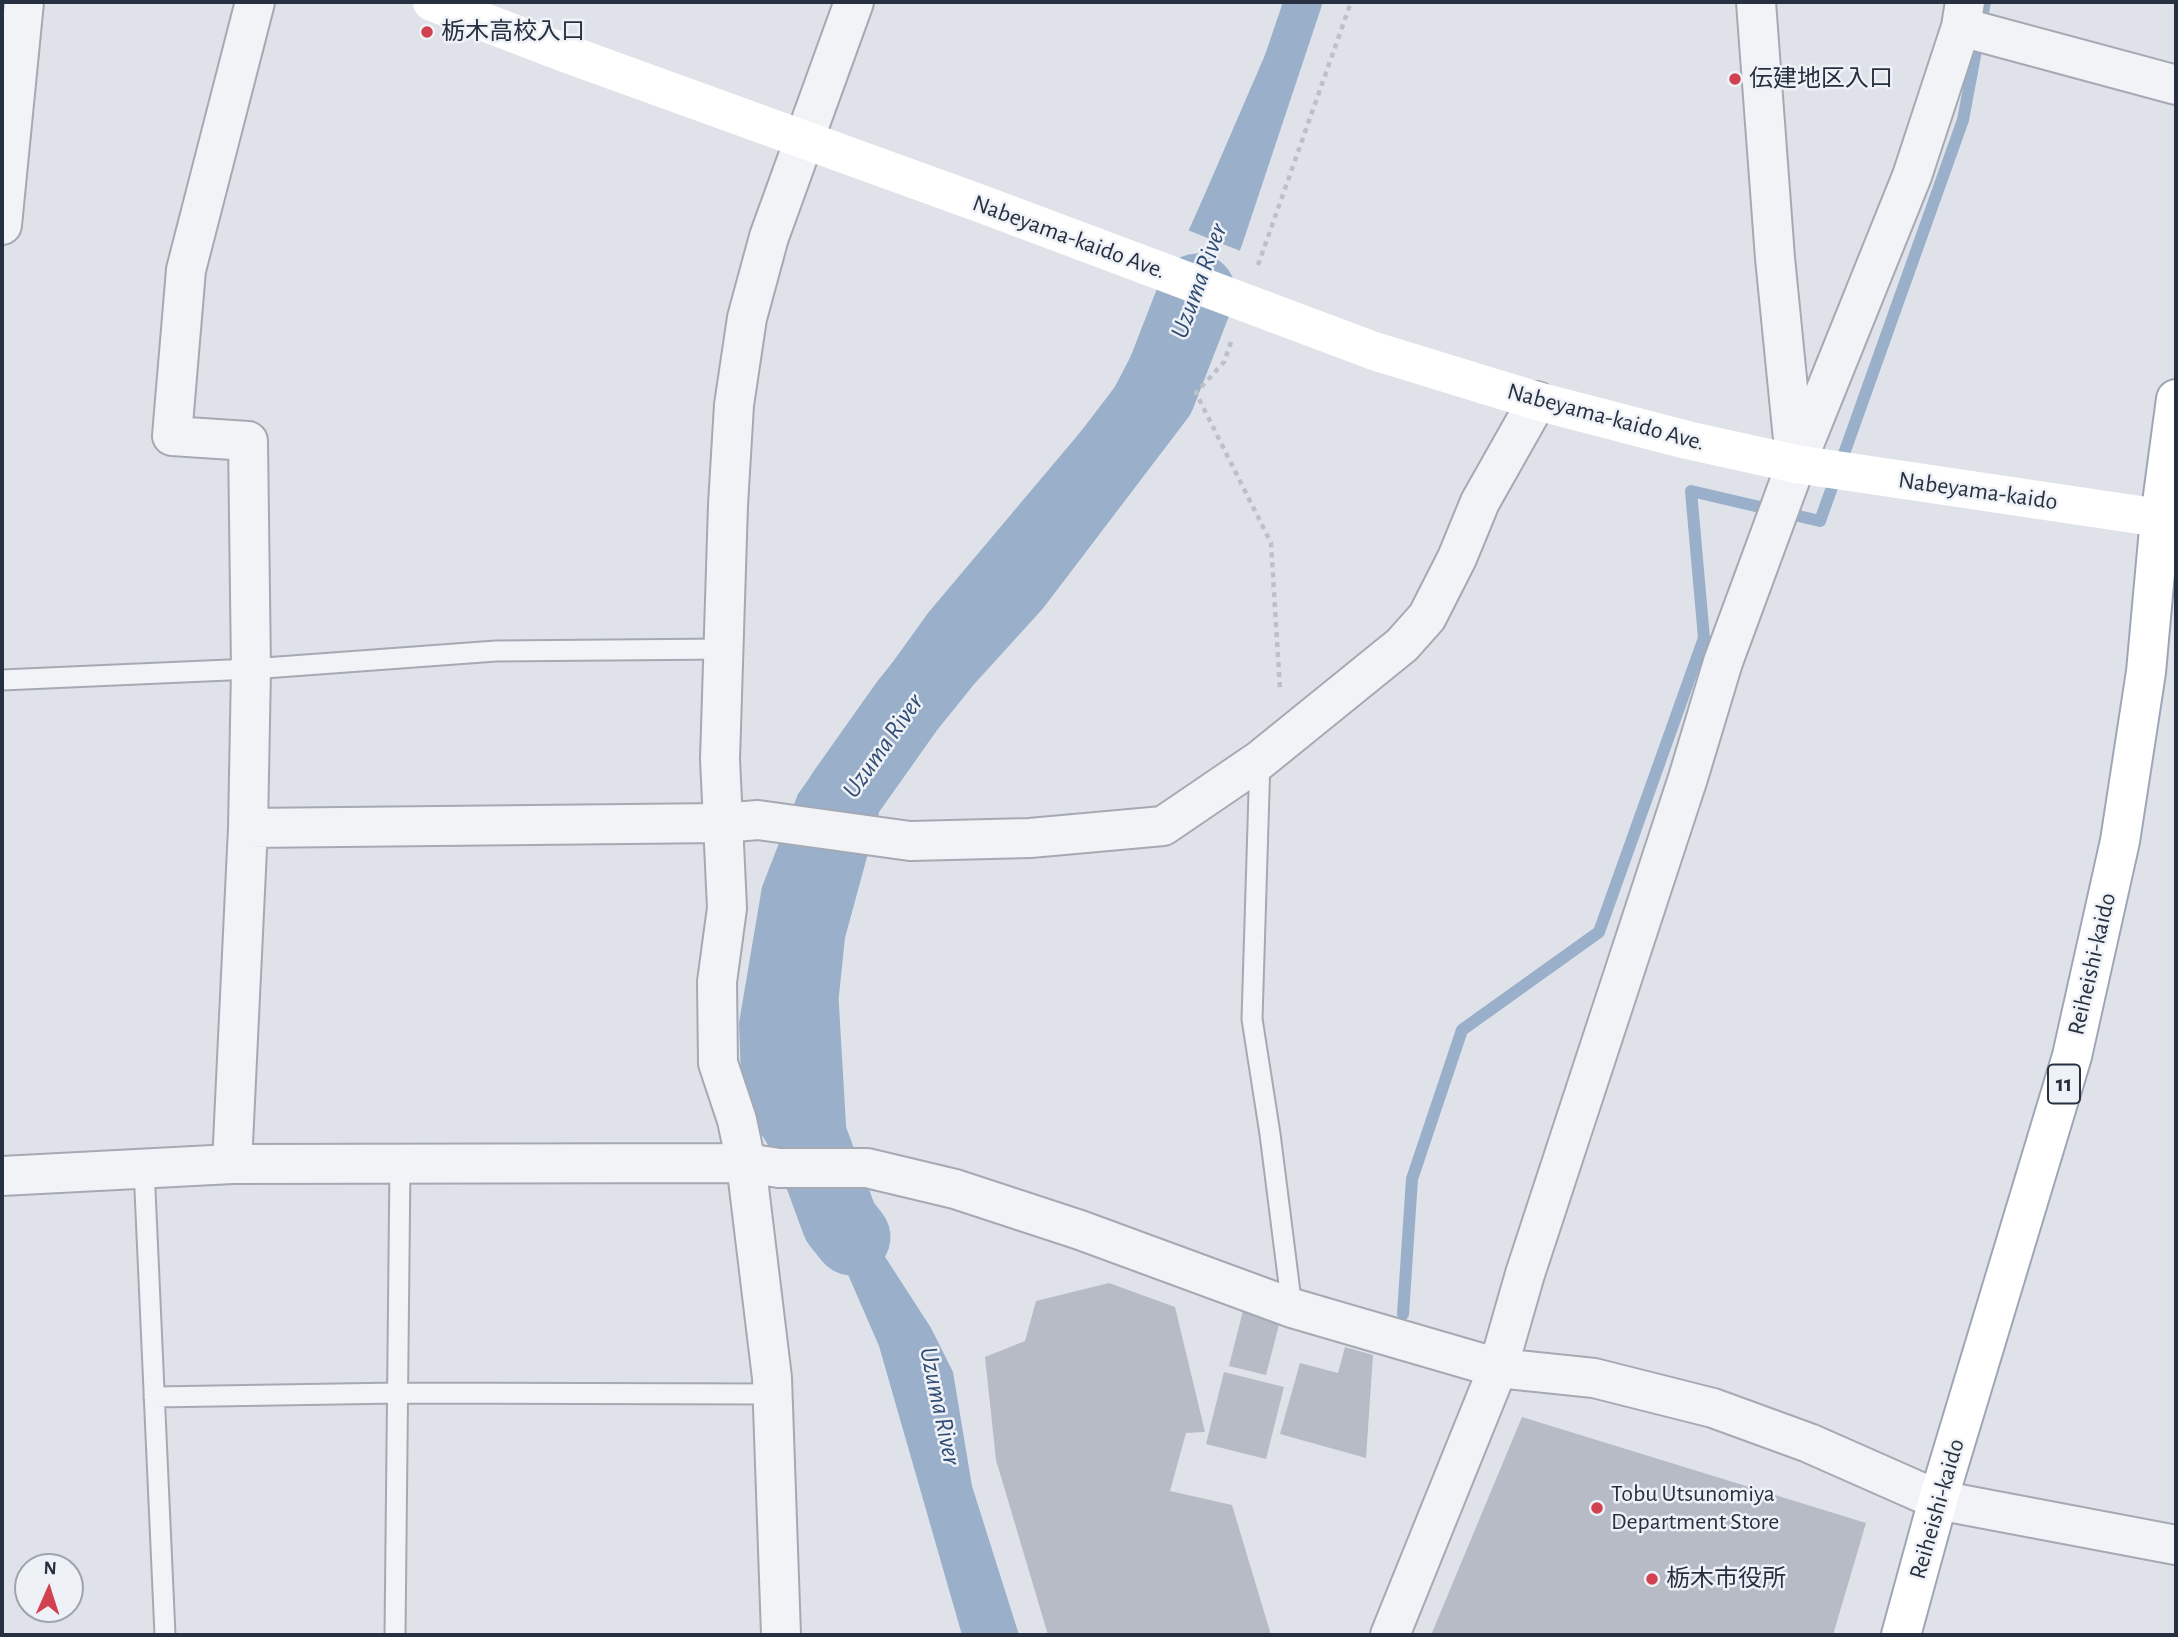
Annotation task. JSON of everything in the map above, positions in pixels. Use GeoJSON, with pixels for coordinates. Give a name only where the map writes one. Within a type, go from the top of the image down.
{"type":"FeatureCollection","features":[{"type":"Feature","properties":{"kind":"street"},"geometry":{"type":"LineString","coordinates":[[2,225],[24,2]]}},
{"type":"Feature","properties":{"kind":"street"},"geometry":{"type":"LineString","coordinates":[[232,1164],[248,828],[251,668],[248,440],[172,436],[186,270],[256,2]]}},
{"type":"Feature","properties":{"kind":"street","name":"Nabeyama-kaido Ave."},"geometry":{"type":"LineString","coordinates":[[432,2],[1374,351],[1537,401],[1687,440],[1796,464]]}},
{"type":"Feature","properties":{"kind":"street"},"geometry":{"type":"LineString","coordinates":[[781,1635],[762,1166],[737,1120],[718,1063],[717,982],[740,821],[720,759],[728,505],[733,417],[747,318],[769,237],[853,2]]}},
{"type":"Feature","properties":{"kind":"street"},"geometry":{"type":"LineString","coordinates":[[1756,2],[1775,258],[1796,464]]}},
{"type":"Feature","properties":{"kind":"street"},"geometry":{"type":"LineString","coordinates":[[1390,1635],[1498,1368],[1525,1275],[1688,778],[1723,662],[1796,464],[1912,176],[1963,14],[2176,85]]}},
{"type":"Feature","properties":{"kind":"street","name":"Reiheishi-kaido"},"geometry":{"type":"LineString","coordinates":[[1901,1635],[1938,1500],[2072,1056],[2120,841],[2168,518],[2176,399]]}},
{"type":"Feature","properties":{"kind":"street"},"geometry":{"type":"LineString","coordinates":[[248,828],[740,821],[910,841],[1030,838],[1163,826],[1272,750],[1402,645],[1426,617],[1458,558],[1480,502],[1537,401]]}},
{"type":"Feature","properties":{"kind":"street","name":"Nabeyama-kaido"},"geometry":{"type":"LineString","coordinates":[[1796,464],[2168,518]]}},
{"type":"Feature","properties":{"kind":"street"},"geometry":{"type":"LineString","coordinates":[[2,1175],[232,1164],[867,1168],[955,1189],[1080,1230],[1292,1308],[1498,1368],[1594,1378],[1713,1408],[1809,1443],[1938,1500],[2176,1545]]}},
{"type":"Feature","properties":{"kind":"lane"},"geometry":{"type":"LineString","coordinates":[[2,680],[251,668],[496,651],[724,649]]}},
{"type":"Feature","properties":{"kind":"lane"},"geometry":{"type":"LineString","coordinates":[[1272,750],[1252,1019],[1292,1308]]}},
{"type":"Feature","properties":{"kind":"lane"},"geometry":{"type":"LineString","coordinates":[[396,1635],[400,1163]]}},
{"type":"Feature","properties":{"kind":"lane"},"geometry":{"type":"LineString","coordinates":[[144,1168],[165,1635]]}},
{"type":"Feature","properties":{"kind":"lane"},"geometry":{"type":"LineString","coordinates":[[155,1398],[398,1393],[773,1394]]}},
{"type":"Feature","properties":{"kind":"path"},"geometry":{"type":"LineString","coordinates":[[1272,750],[1270,543],[1196,393],[1224,362],[1240,302],[1352,2]]}},
{"type":"Feature","properties":{"kind":"water"},"geometry":{"type":"Polygon","coordinates":[[[1283,2],[1323,2],[1242,245],[1196,360],[1155,395],[1097,476],[993,610],[965,631],[837,807],[818,842],[801,894],[781,997],[776,1076],[791,1111],[931,1328],[953,1372],[972,1486],[1019,1635],[962,1635],[879,1346],[843,1263],[749,1115],[741,1077],[739,1023],[762,887],[798,794],[928,613],[1109,398],[1145,329],[1204,196],[1265,55],[1283,2]]]}},
{"type":"Feature","properties":{"kind":"pier"},"geometry":{"type":"Polygon","coordinates":[[[1185,229],[1243,252],[1208,341],[1146,318],[1185,229]]]}},
{"type":"Feature","properties":{"kind":"building"},"geometry":{"type":"Polygon","coordinates":[[[1109,1283],[1175,1307],[1205,1432],[1186,1433],[1170,1491],[1232,1505],[1271,1635],[1048,1635],[996,1460],[985,1357],[1025,1341],[1036,1301],[1109,1283]]]}},
{"type":"Feature","properties":{"kind":"building"},"geometry":{"type":"Polygon","coordinates":[[[1243,1311],[1280,1321],[1266,1375],[1229,1366],[1243,1311]]]}},
{"type":"Feature","properties":{"kind":"building"},"geometry":{"type":"Polygon","coordinates":[[[1345,1347],[1373,1355],[1366,1458],[1280,1434],[1300,1363],[1338,1373],[1345,1347]]]}},
{"type":"Feature","properties":{"kind":"building"},"geometry":{"type":"Polygon","coordinates":[[[1224,1372],[1284,1387],[1266,1459],[1206,1444],[1224,1372]]]}},
{"type":"Feature","properties":{"kind":"building","name":"栃木市役所"},"geometry":{"type":"Polygon","coordinates":[[[1522,1417],[1866,1523],[1833,1635],[1431,1635],[1522,1417]]]}},
{"type":"Feature","properties":{"kind":"waterway"},"geometry":{"type":"LineString","coordinates":[[1403,1314],[1412,1179],[1462,1030],[1599,932],[1704,638],[1691,491],[1820,521],[1963,120],[1985,2]]}},
{"type":"Feature","properties":{"kind":"waterway","name":"Uzuma River"},"geometry":{"type":"LineString","coordinates":[[852,1237],[840,1222],[808,1135],[800,998],[807,931],[844,795],[907,706],[944,660],[1014,583],[1157,395],[1197,292]]}},
{"type":"Feature","properties":{"kind":"place","name":"栃木高校入口"},"geometry":{"type":"Point","coordinates":[427,32]}},
{"type":"Feature","properties":{"kind":"place","name":"伝建地区入口"},"geometry":{"type":"Point","coordinates":[1735,79]}},
{"type":"Feature","properties":{"kind":"place","name":"Tobu Utsunomiya Department Store"},"geometry":{"type":"Point","coordinates":[1597,1508]}},
{"type":"Feature","properties":{"kind":"place","name":"栃木市役所"},"geometry":{"type":"Point","coordinates":[1652,1579]}}]}
